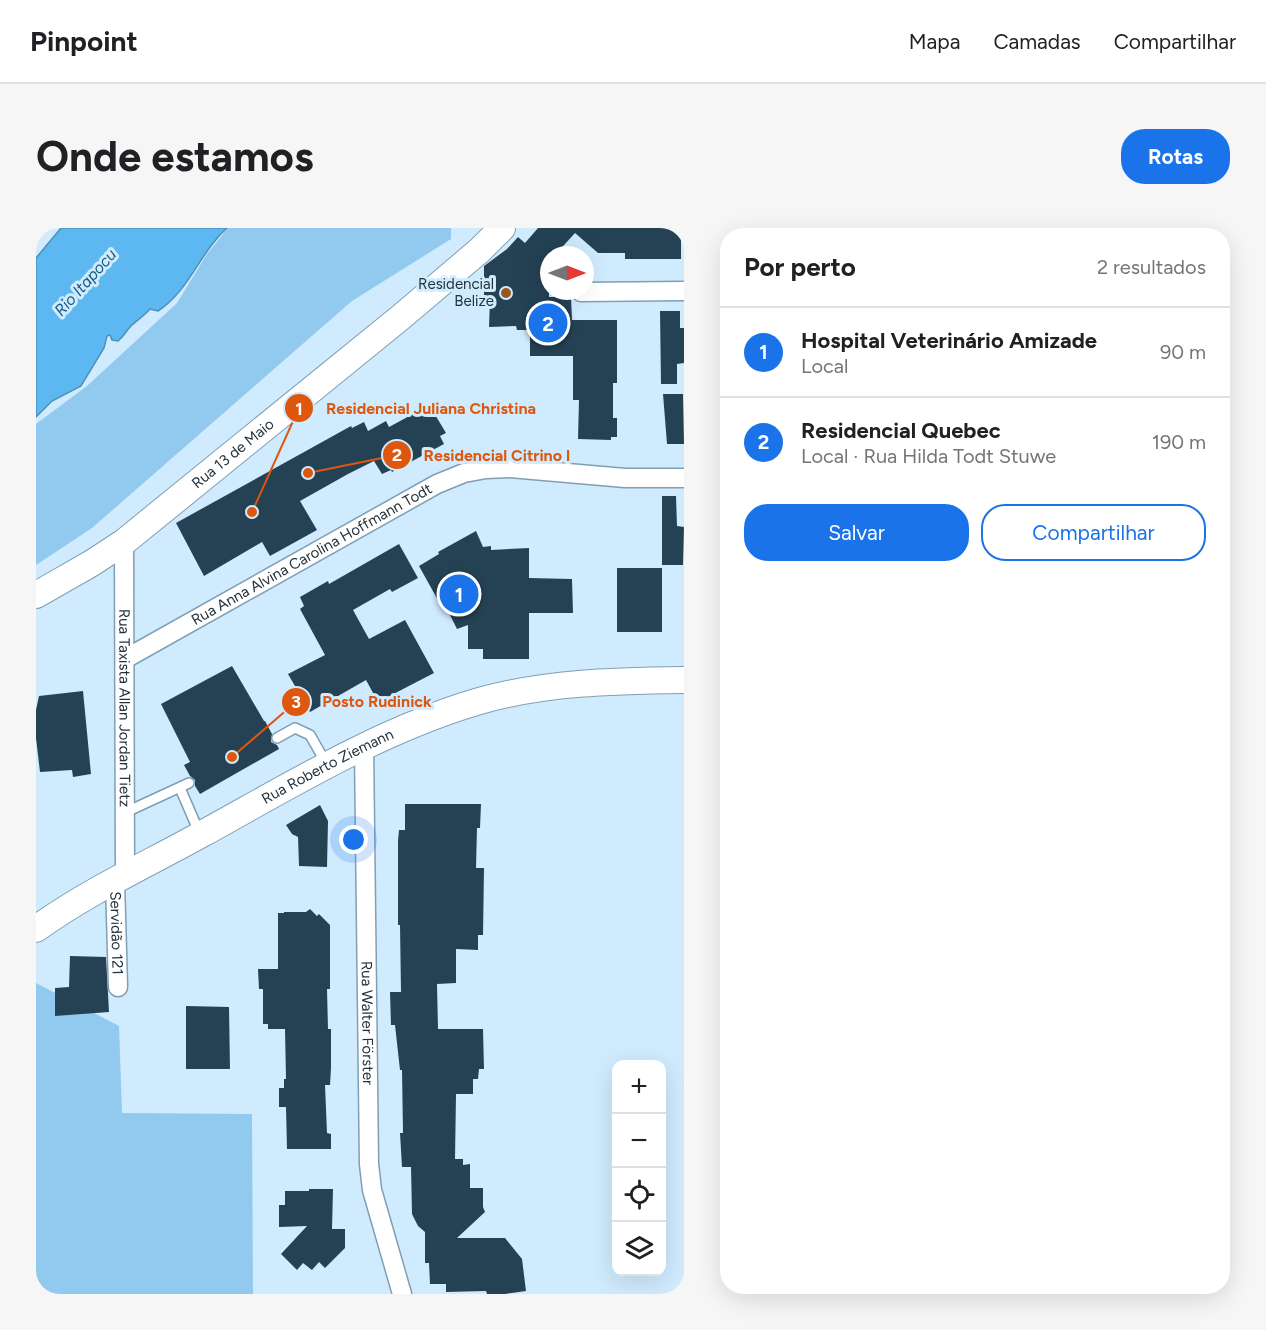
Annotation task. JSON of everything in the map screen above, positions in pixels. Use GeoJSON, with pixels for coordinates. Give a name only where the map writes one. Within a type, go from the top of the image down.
{"type":"FeatureCollection","features":[{"type":"Feature","properties":{"kind":"main road","name":"Rua 13 de Maio"},"geometry":{"type":"LineString","coordinates":[[36,595],[124,542],[401,317],[480,250],[502,228]]}},
{"type":"Feature","properties":{"kind":"main road","name":"Rua Roberto Ziemann"},"geometry":{"type":"LineString","coordinates":[[36,929],[120,878],[327,765],[445,713],[520,692],[588,682],[684,680]]}},
{"type":"Feature","properties":{"kind":"street"},"geometry":{"type":"LineString","coordinates":[[594,292],[684,291]]}},
{"type":"Feature","properties":{"kind":"street","name":"Rua Anna Alvina Carolina Hoffmann Todt"},"geometry":{"type":"LineString","coordinates":[[124,659],[437,484],[464,472],[510,468],[624,478],[684,477]]}},
{"type":"Feature","properties":{"kind":"street","name":"Rua Taxista Allan Jordan Tietz"},"geometry":{"type":"LineString","coordinates":[[120,878],[124,813],[124,542]]}},
{"type":"Feature","properties":{"kind":"street","name":"Rua Walter Förster"},"geometry":{"type":"LineString","coordinates":[[364,747],[369,1164],[372,1191],[402,1294]]}},
{"type":"Feature","properties":{"kind":"street","name":"Servidão 121"},"geometry":{"type":"LineString","coordinates":[[118,987],[120,878]]}},
{"type":"Feature","properties":{"kind":"lane"},"geometry":{"type":"LineString","coordinates":[[277,738],[295,728],[310,735],[327,765]]}},
{"type":"Feature","properties":{"kind":"lane"},"geometry":{"type":"LineString","coordinates":[[124,813],[189,783]]}},
{"type":"Feature","properties":{"kind":"lane"},"geometry":{"type":"LineString","coordinates":[[180,788],[201,835]]}},
{"type":"Feature","properties":{"kind":"shaded area"},"geometry":{"type":"Polygon","coordinates":[[[228,228],[451,228],[451,239],[352,301],[92,528],[36,565],[36,424],[87,386],[177,303],[207,254],[228,228]]]}},
{"type":"Feature","properties":{"kind":"shaded area"},"geometry":{"type":"Polygon","coordinates":[[[36,983],[119,1026],[122,1113],[252,1114],[253,1294],[36,1294],[36,983]]]}},
{"type":"Feature","properties":{"kind":"water","name":"Rio Itapocu"},"geometry":{"type":"Polygon","coordinates":[[[61,228],[227,228],[209,248],[169,303],[158,311],[150,309],[118,341],[112,340],[110,335],[107,336],[104,348],[81,386],[52,401],[36,417],[36,258],[61,228]]]}},
{"type":"Feature","properties":{"kind":"building"},"geometry":{"type":"Polygon","coordinates":[[[538,228],[681,228],[681,259],[625,259],[625,253],[598,253],[594,246],[590,246],[575,233],[563,246],[540,246],[540,300],[571,300],[572,320],[617,320],[617,383],[613,383],[613,418],[617,418],[617,437],[611,437],[611,440],[578,439],[579,400],[573,400],[573,356],[530,356],[530,330],[517,330],[516,326],[489,327],[490,298],[484,298],[484,266],[507,249],[518,237],[525,243],[538,228]]]}},
{"type":"Feature","properties":{"kind":"building"},"geometry":{"type":"Polygon","coordinates":[[[660,311],[680,311],[680,328],[684,328],[684,363],[677,364],[677,384],[661,384],[660,311]]]}},
{"type":"Feature","properties":{"kind":"building"},"geometry":{"type":"Polygon","coordinates":[[[663,394],[683,394],[684,444],[667,444],[663,394]]]}},
{"type":"Feature","properties":{"kind":"building"},"geometry":{"type":"Polygon","coordinates":[[[426,407],[431,415],[434,413],[446,433],[440,436],[444,444],[392,472],[391,470],[382,474],[374,461],[348,474],[300,501],[317,530],[270,556],[262,542],[204,576],[176,523],[351,426],[352,428],[364,422],[368,431],[386,421],[389,427],[426,407]]]}},
{"type":"Feature","properties":{"kind":"building"},"geometry":{"type":"Polygon","coordinates":[[[662,496],[676,496],[677,526],[684,527],[683,565],[662,565],[662,496]]]}},
{"type":"Feature","properties":{"kind":"building"},"geometry":{"type":"Polygon","coordinates":[[[476,531],[483,547],[491,546],[491,550],[529,548],[529,578],[572,579],[573,613],[529,613],[529,659],[483,659],[483,649],[468,649],[468,625],[457,629],[447,609],[444,611],[419,566],[439,554],[438,552],[476,531]]]}},
{"type":"Feature","properties":{"kind":"building"},"geometry":{"type":"Polygon","coordinates":[[[399,544],[418,578],[392,592],[390,589],[353,610],[369,639],[405,620],[434,673],[378,702],[366,680],[310,712],[288,674],[325,655],[300,609],[304,606],[300,597],[328,581],[329,584],[399,544]]]}},
{"type":"Feature","properties":{"kind":"building"},"geometry":{"type":"Polygon","coordinates":[[[617,568],[662,568],[662,632],[617,632],[617,568]]]}},
{"type":"Feature","properties":{"kind":"building"},"geometry":{"type":"Polygon","coordinates":[[[232,666],[272,734],[271,742],[279,749],[200,794],[195,786],[195,780],[184,765],[190,762],[161,704],[232,666]]]}},
{"type":"Feature","properties":{"kind":"building"},"geometry":{"type":"Polygon","coordinates":[[[83,691],[91,774],[73,777],[72,770],[40,772],[36,738],[36,710],[39,696],[83,691]]]}},
{"type":"Feature","properties":{"kind":"building"},"geometry":{"type":"Polygon","coordinates":[[[405,804],[481,804],[480,828],[477,828],[476,868],[484,868],[483,935],[478,935],[478,950],[456,949],[456,983],[437,984],[438,1029],[483,1029],[484,1069],[479,1069],[478,1079],[473,1079],[473,1094],[456,1094],[455,1159],[463,1159],[463,1165],[470,1164],[470,1188],[483,1188],[485,1212],[457,1238],[505,1238],[522,1259],[526,1291],[505,1294],[487,1294],[486,1291],[446,1292],[446,1284],[430,1284],[429,1263],[425,1263],[425,1232],[418,1226],[412,1214],[411,1167],[402,1167],[400,1133],[403,1133],[402,1070],[400,1070],[395,1025],[391,1025],[390,992],[401,992],[398,841],[399,830],[405,830],[405,804]]]}},
{"type":"Feature","properties":{"kind":"building"},"geometry":{"type":"Polygon","coordinates":[[[320,805],[328,821],[327,867],[299,866],[298,837],[292,834],[286,825],[320,805]]]}},
{"type":"Feature","properties":{"kind":"building"},"geometry":{"type":"Polygon","coordinates":[[[310,909],[330,925],[330,989],[327,989],[328,1029],[331,1029],[331,1068],[330,1085],[325,1085],[327,1133],[331,1134],[331,1149],[287,1149],[286,1107],[279,1107],[279,1088],[284,1088],[284,1079],[286,1079],[285,1029],[268,1029],[268,1024],[263,1024],[263,989],[259,989],[258,969],[278,969],[278,913],[306,912],[310,909]]]}},
{"type":"Feature","properties":{"kind":"building"},"geometry":{"type":"Polygon","coordinates":[[[70,956],[106,957],[109,1012],[55,1016],[55,988],[69,987],[70,956]]]}},
{"type":"Feature","properties":{"kind":"building"},"geometry":{"type":"Polygon","coordinates":[[[186,1006],[229,1007],[230,1069],[186,1069],[186,1006]]]}},
{"type":"Feature","properties":{"kind":"building"},"geometry":{"type":"Polygon","coordinates":[[[309,1189],[333,1189],[332,1229],[345,1229],[345,1248],[325,1268],[319,1262],[312,1270],[303,1263],[297,1270],[281,1254],[307,1226],[279,1227],[279,1205],[285,1205],[285,1191],[309,1191],[309,1189]]]}},
{"type":"Feature","properties":{"kind":"place","name":"Residencial Belize"},"geometry":{"type":"Point","coordinates":[506,293]}},
{"type":"Feature","properties":{"kind":"place","name":"Residencial Quebec"},"geometry":{"type":"Point","coordinates":[548,323]}},
{"type":"Feature","properties":{"kind":"place","name":"Residencial Citrino I"},"geometry":{"type":"Point","coordinates":[308,473]}},
{"type":"Feature","properties":{"kind":"place","name":"Residencial Juliana Christina"},"geometry":{"type":"Point","coordinates":[252,512]}},
{"type":"Feature","properties":{"kind":"place","name":"Hospital Veterinário Amizade"},"geometry":{"type":"Point","coordinates":[459,594]}},
{"type":"Feature","properties":{"kind":"place","name":"Posto Rudinick"},"geometry":{"type":"Point","coordinates":[232,757]}}]}
